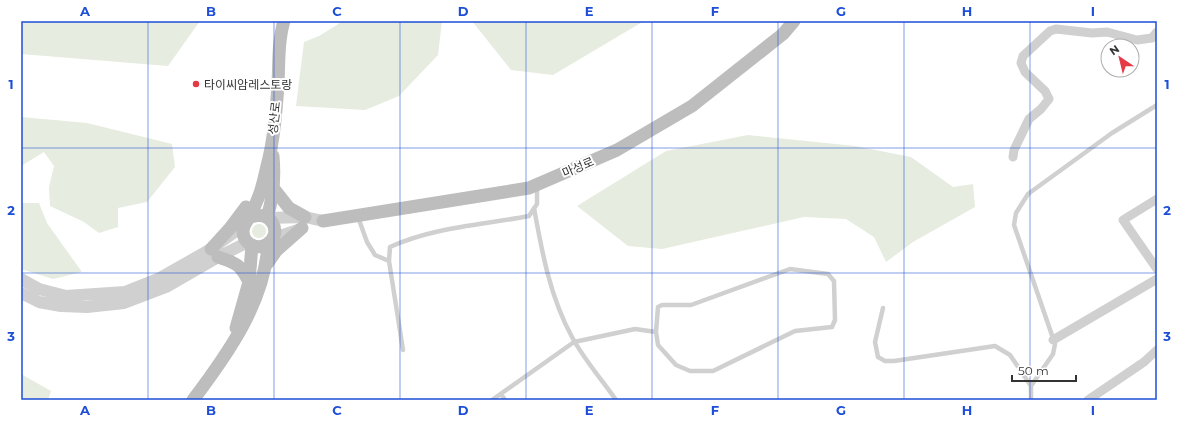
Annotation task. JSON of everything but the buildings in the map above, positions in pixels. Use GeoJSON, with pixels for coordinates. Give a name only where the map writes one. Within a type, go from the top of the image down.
{"type":"FeatureCollection","features":[{"type":"Feature","properties":{"kind":"main road","name":"성산로"},"geometry":{"type":"LineString","coordinates":[[272,144],[278,86],[280,32],[284,21]]}},
{"type":"Feature","properties":{"kind":"main road","name":"마성로"},"geometry":{"type":"LineString","coordinates":[[323,221],[528,188],[617,150],[692,106],[783,34],[794,21]]}},
{"type":"Feature","properties":{"kind":"main road"},"geometry":{"type":"LineString","coordinates":[[271,241],[257,247],[250,244],[244,238],[246,222],[260,193],[272,144]]}},
{"type":"Feature","properties":{"kind":"main road"},"geometry":{"type":"LineString","coordinates":[[268,218],[274,189],[275,175],[272,144]]}},
{"type":"Feature","properties":{"kind":"main road"},"geometry":{"type":"LineString","coordinates":[[248,282],[243,270],[238,265],[214,253],[243,212],[267,166]]}},
{"type":"Feature","properties":{"kind":"main road"},"geometry":{"type":"LineString","coordinates":[[265,267],[276,252],[304,223],[289,208],[274,189]]}},
{"type":"Feature","properties":{"kind":"main road"},"geometry":{"type":"LineString","coordinates":[[193,400],[211,376],[243,326],[253,306],[265,267],[274,227],[268,218],[261,215],[255,215],[246,222]]}},
{"type":"Feature","properties":{"kind":"main road"},"geometry":{"type":"LineString","coordinates":[[232,342],[248,282],[250,244]]}},
{"type":"Feature","properties":{"kind":"street"},"geometry":{"type":"LineString","coordinates":[[1013,157],[1014,150],[1029,119],[1041,109],[1049,99],[1045,91],[1025,72],[1021,63],[1023,56],[1050,31],[1108,32],[1137,40],[1152,38],[1157,32]]}},
{"type":"Feature","properties":{"kind":"street"},"geometry":{"type":"LineString","coordinates":[[1157,199],[1123,220],[1157,269]]}},
{"type":"Feature","properties":{"kind":"street"},"geometry":{"type":"LineString","coordinates":[[268,218],[304,223],[323,221]]}},
{"type":"Feature","properties":{"kind":"street"},"geometry":{"type":"LineString","coordinates":[[21,293],[39,302],[60,306],[87,307],[124,303],[166,287],[214,253],[246,222]]}},
{"type":"Feature","properties":{"kind":"street"},"geometry":{"type":"LineString","coordinates":[[271,241],[304,223]]}},
{"type":"Feature","properties":{"kind":"street"},"geometry":{"type":"LineString","coordinates":[[21,279],[39,289],[66,296],[125,292],[160,278],[214,253],[250,244]]}},
{"type":"Feature","properties":{"kind":"street"},"geometry":{"type":"LineString","coordinates":[[1053,340],[1157,279]]}},
{"type":"Feature","properties":{"kind":"street"},"geometry":{"type":"LineString","coordinates":[[1088,400],[1144,362],[1157,350]]}},
{"type":"Feature","properties":{"kind":"lane"},"geometry":{"type":"LineString","coordinates":[[1030,400],[1032,386],[1053,354],[1054,344],[1014,225],[1016,212],[1028,194],[1112,133],[1157,105]]}},
{"type":"Feature","properties":{"kind":"lane"},"geometry":{"type":"LineString","coordinates":[[403,350],[389,261],[390,247],[432,233],[529,216],[537,204],[537,184]]}},
{"type":"Feature","properties":{"kind":"lane"},"geometry":{"type":"LineString","coordinates":[[534,208],[544,261],[561,316],[574,342],[616,400]]}},
{"type":"Feature","properties":{"kind":"lane"},"geometry":{"type":"LineString","coordinates":[[357,216],[367,242],[375,255],[389,261]]}},
{"type":"Feature","properties":{"kind":"lane"},"geometry":{"type":"LineString","coordinates":[[790,269],[828,274],[834,281],[835,320],[832,327],[795,331],[713,371],[690,371],[676,365],[658,345],[656,332],[658,307],[662,305],[691,305],[790,269]]}},
{"type":"Feature","properties":{"kind":"lane"},"geometry":{"type":"LineString","coordinates":[[883,308],[875,342],[878,357],[885,361],[894,361],[995,346],[1010,355],[1032,386]]}},
{"type":"Feature","properties":{"kind":"lane"},"geometry":{"type":"LineString","coordinates":[[492,400],[574,342],[635,329],[656,332]]}},
{"type":"Feature","properties":{"kind":"lane"},"geometry":{"type":"LineString","coordinates":[[501,394],[505,400]]}},
{"type":"Feature","properties":{"kind":"shaded area"},"geometry":{"type":"Polygon","coordinates":[[[21,21],[200,21],[168,66],[21,54],[21,21]]]}},
{"type":"Feature","properties":{"kind":"shaded area"},"geometry":{"type":"Polygon","coordinates":[[[343,21],[442,21],[438,55],[399,96],[365,110],[296,106],[304,42],[319,36],[343,21]]]}},
{"type":"Feature","properties":{"kind":"shaded area"},"geometry":{"type":"Polygon","coordinates":[[[472,21],[644,21],[553,75],[511,70],[472,21]]]}},
{"type":"Feature","properties":{"kind":"shaded area"},"geometry":{"type":"Polygon","coordinates":[[[21,117],[87,123],[172,144],[175,167],[147,202],[118,208],[118,227],[99,233],[84,222],[50,206],[49,187],[54,166],[44,152],[21,166],[21,117]]]}},
{"type":"Feature","properties":{"kind":"shaded area"},"geometry":{"type":"Polygon","coordinates":[[[748,135],[855,146],[911,157],[953,187],[973,184],[975,207],[913,242],[886,262],[874,237],[846,219],[804,217],[662,249],[628,246],[577,206],[666,151],[748,135]]]}},
{"type":"Feature","properties":{"kind":"shaded area"},"geometry":{"type":"Polygon","coordinates":[[[21,203],[39,203],[47,223],[82,272],[53,279],[21,269],[21,203]]]}},
{"type":"Feature","properties":{"kind":"shaded area"},"geometry":{"type":"Polygon","coordinates":[[[259,224],[264,226],[266,231],[264,236],[259,238],[254,236],[252,231],[254,226],[259,224]]]}},
{"type":"Feature","properties":{"kind":"shaded area"},"geometry":{"type":"Polygon","coordinates":[[[21,374],[51,391],[48,400],[21,400],[21,374]]]}},
{"type":"Feature","properties":{"kind":"place","name":"타이씨암레스토랑"},"geometry":{"type":"Point","coordinates":[196,84]}}]}
